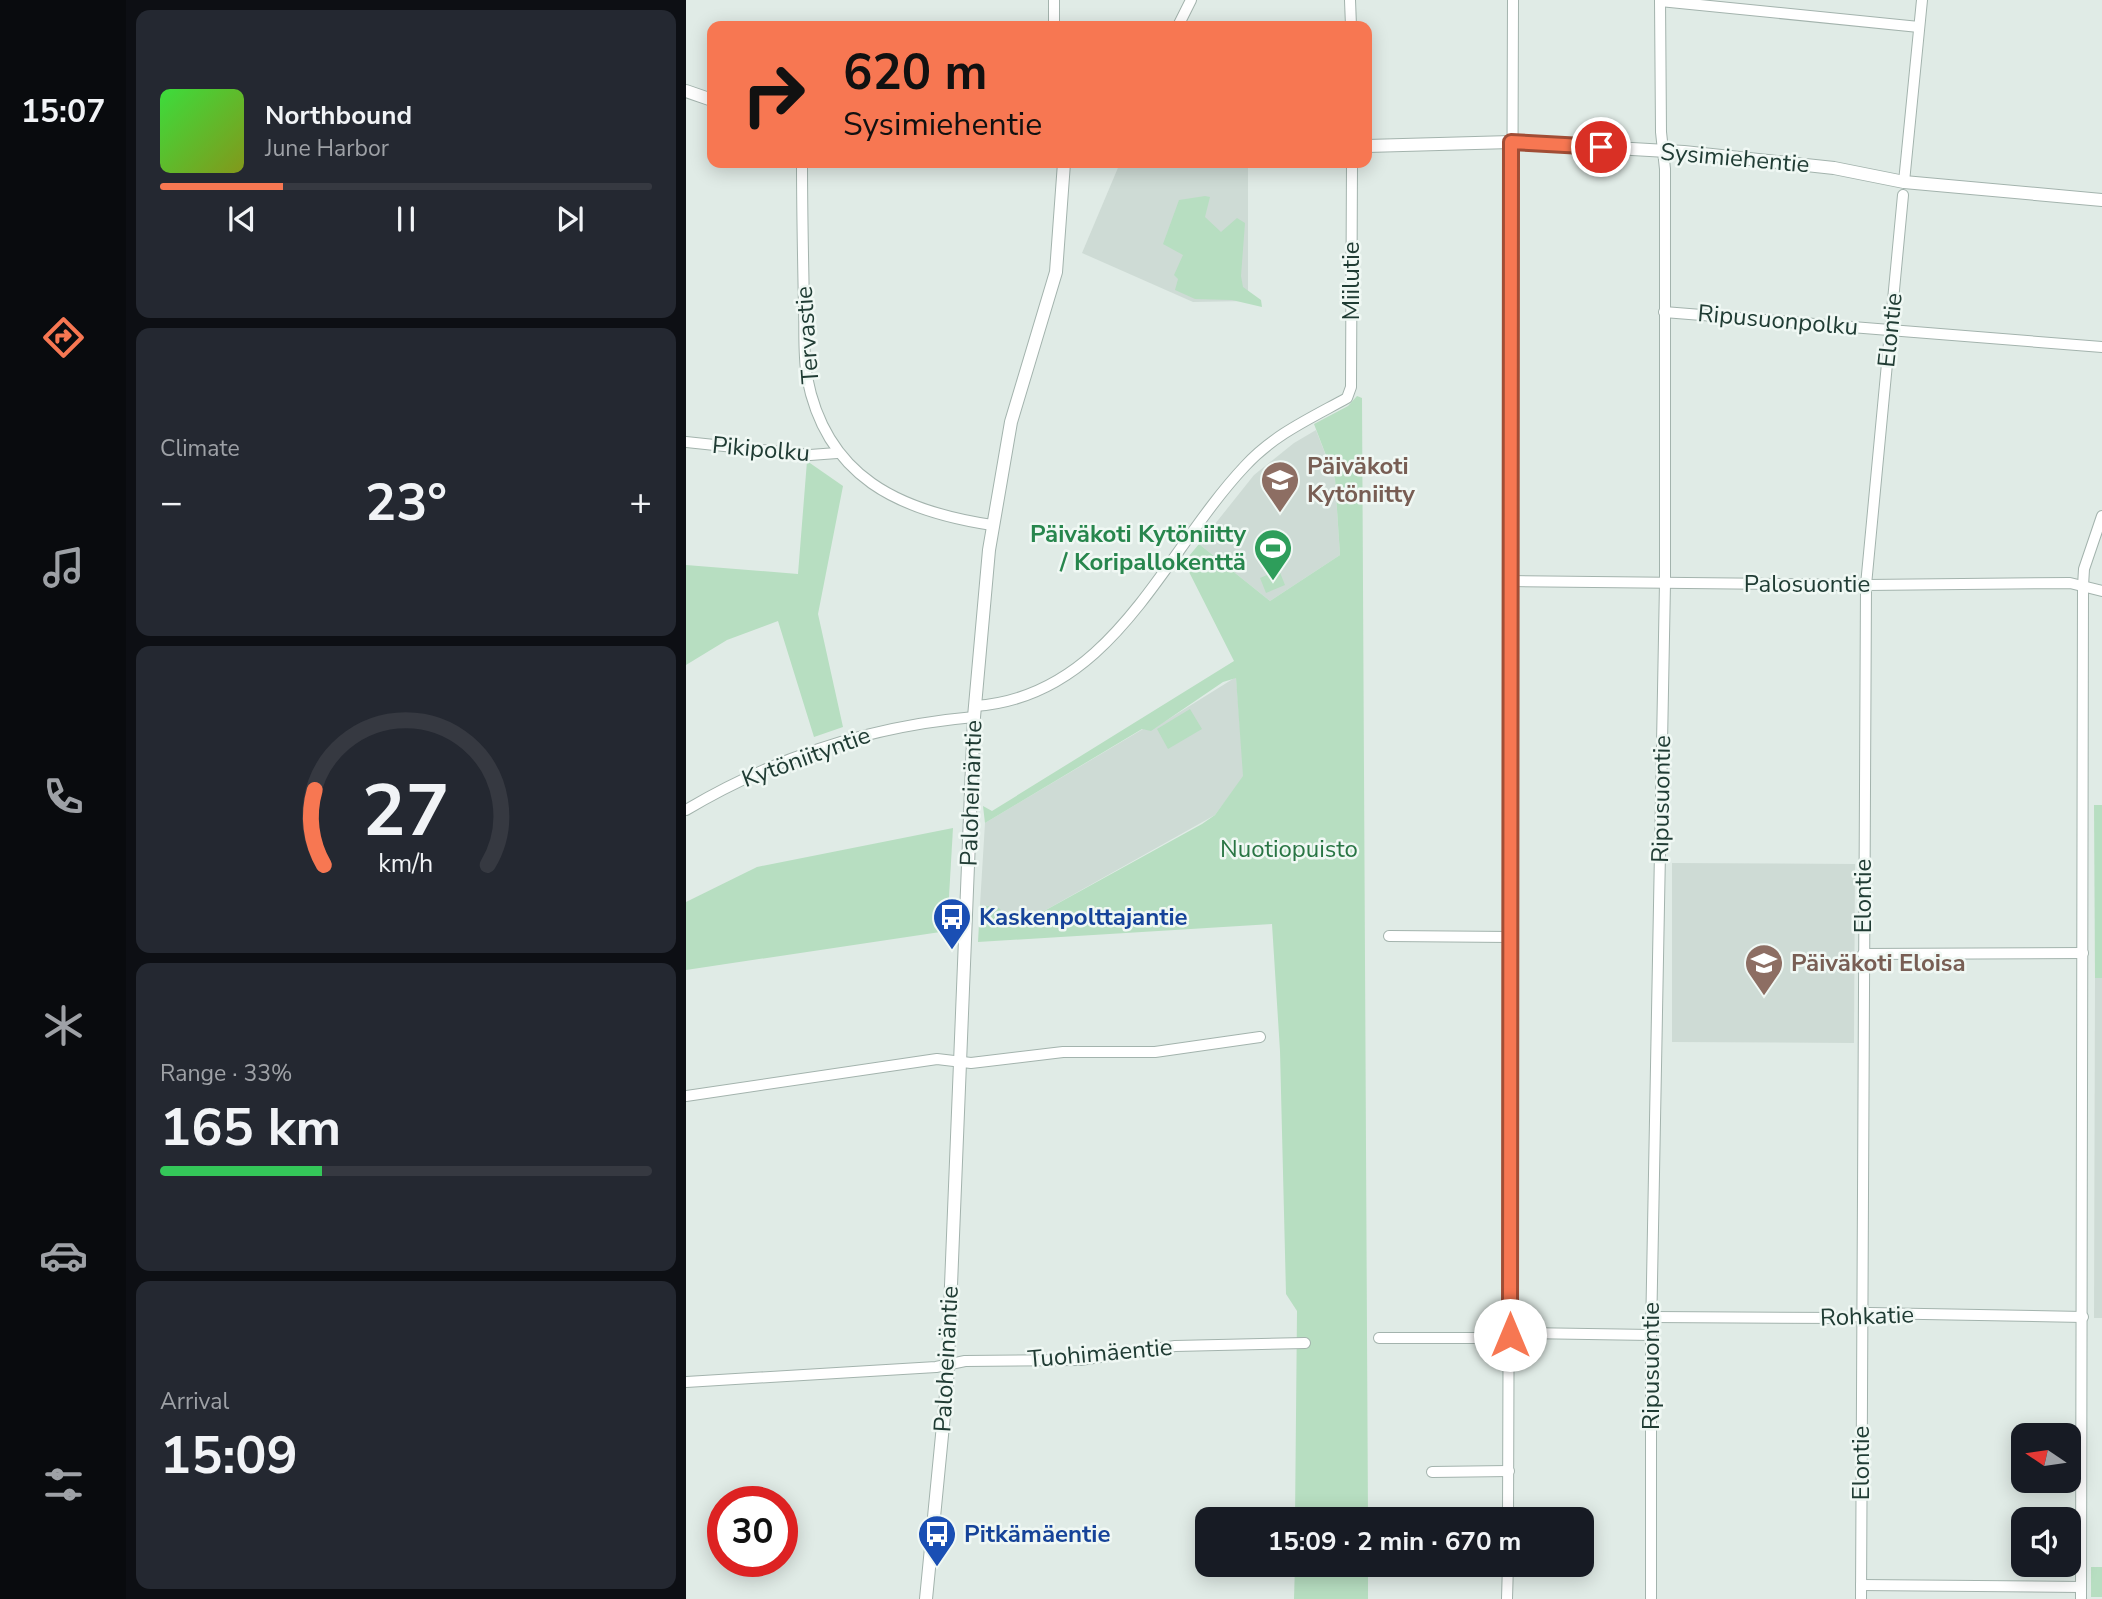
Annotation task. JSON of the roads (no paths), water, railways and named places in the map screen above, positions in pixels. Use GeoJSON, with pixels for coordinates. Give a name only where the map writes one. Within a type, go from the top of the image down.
{"type":"FeatureCollection","features":[{"type":"Feature","properties":{"kind":"street"},"geometry":{"type":"LineString","coordinates":[[1054,0],[1054,21]]}},
{"type":"Feature","properties":{"kind":"street"},"geometry":{"type":"LineString","coordinates":[[1180,21],[1191,0]]}},
{"type":"Feature","properties":{"kind":"street"},"geometry":{"type":"LineString","coordinates":[[1350,0],[1351,21]]}},
{"type":"Feature","properties":{"kind":"street"},"geometry":{"type":"LineString","coordinates":[[1508,1507],[1513,0]]}},
{"type":"Feature","properties":{"kind":"street"},"geometry":{"type":"LineString","coordinates":[[1660,0],[1919,27]]}},
{"type":"Feature","properties":{"kind":"street","name":"Ripusuontie"},"geometry":{"type":"LineString","coordinates":[[1651,1599],[1651,1317],[1665,583],[1660,0]]}},
{"type":"Feature","properties":{"kind":"street","name":"Elontie"},"geometry":{"type":"LineString","coordinates":[[1861,1599],[1860,1316],[1866,585],[1922,0]]}},
{"type":"Feature","properties":{"kind":"street"},"geometry":{"type":"LineString","coordinates":[[686,91],[707,98]]}},
{"type":"Feature","properties":{"kind":"street","name":"Sysimiehentie"},"geometry":{"type":"LineString","coordinates":[[1372,146],[1511,142],[1663,151],[1834,168],[1904,189],[2102,200]]}},
{"type":"Feature","properties":{"kind":"street","name":"Tervastie"},"geometry":{"type":"LineString","coordinates":[[802,168],[806,364],[812,399],[837,453],[881,491],[895,499],[992,525]]}},
{"type":"Feature","properties":{"kind":"street","name":"Paloheinäntie"},"geometry":{"type":"LineString","coordinates":[[926,1599],[947,1365],[975,712],[992,525],[1011,422],[1056,272],[1064,168]]}},
{"type":"Feature","properties":{"kind":"street","name":"Miilutie"},"geometry":{"type":"LineString","coordinates":[[1347,398],[1351,387],[1352,168]]}},
{"type":"Feature","properties":{"kind":"street","name":"Ripusuonpolku"},"geometry":{"type":"LineString","coordinates":[[1664,312],[2102,347]]}},
{"type":"Feature","properties":{"kind":"street","name":"Kytöniityntie"},"geometry":{"type":"LineString","coordinates":[[686,810],[749,777],[823,746],[886,729],[1005,704],[1057,681],[1095,654],[1141,604],[1246,464],[1296,425],[1347,398]]}},
{"type":"Feature","properties":{"kind":"street","name":"Pikipolku"},"geometry":{"type":"LineString","coordinates":[[686,442],[810,454],[837,453]]}},
{"type":"Feature","properties":{"kind":"street"},"geometry":{"type":"LineString","coordinates":[[2081,1599],[2083,586],[2084,569],[2102,516]]}},
{"type":"Feature","properties":{"kind":"street","name":"Palosuontie"},"geometry":{"type":"LineString","coordinates":[[1511,581],[1866,585],[2070,583],[2102,591]]}},
{"type":"Feature","properties":{"kind":"street"},"geometry":{"type":"LineString","coordinates":[[1389,936],[1511,937]]}},
{"type":"Feature","properties":{"kind":"street"},"geometry":{"type":"LineString","coordinates":[[1863,954],[2083,953]]}},
{"type":"Feature","properties":{"kind":"street"},"geometry":{"type":"LineString","coordinates":[[686,1096],[903,1062],[960,1060],[971,1063],[1063,1052],[1155,1052],[1260,1037]]}},
{"type":"Feature","properties":{"kind":"street","name":"Rohkatie"},"geometry":{"type":"LineString","coordinates":[[1651,1317],[1860,1316],[1869,1313],[2082,1317]]}},
{"type":"Feature","properties":{"kind":"street"},"geometry":{"type":"LineString","coordinates":[[1379,1338],[1525,1333],[1651,1335]]}},
{"type":"Feature","properties":{"kind":"street","name":"Tuohimäentie"},"geometry":{"type":"LineString","coordinates":[[686,1381],[947,1365],[965,1361],[1080,1360],[1175,1346],[1305,1343]]}},
{"type":"Feature","properties":{"kind":"street"},"geometry":{"type":"LineString","coordinates":[[1433,1472],[1509,1471]]}},
{"type":"Feature","properties":{"kind":"street"},"geometry":{"type":"LineString","coordinates":[[1507,1599],[1508,1577]]}},
{"type":"Feature","properties":{"kind":"street"},"geometry":{"type":"LineString","coordinates":[[1861,1585],[2081,1587]]}},
{"type":"Feature","properties":{"kind":"place","name":"Päiväkoti Kytöniitty"},"geometry":{"type":"Point","coordinates":[1280,514]}},
{"type":"Feature","properties":{"kind":"place","name":"Päiväkoti Kytöniitty / Koripallokenttä"},"geometry":{"type":"Point","coordinates":[1273,582]}},
{"type":"Feature","properties":{"kind":"place","name":"Kaskenpolttajantie"},"geometry":{"type":"Point","coordinates":[952,951]}},
{"type":"Feature","properties":{"kind":"place","name":"Päiväkoti Eloisa"},"geometry":{"type":"Point","coordinates":[1764,997]}},
{"type":"Feature","properties":{"kind":"place","name":"Pitkämäentie"},"geometry":{"type":"Point","coordinates":[937,1568]}},
{"type":"Feature","properties":{"kind":"park label","name":"Nuotiopuisto"},"geometry":{"type":"Point","coordinates":[1289,849]}}]}
